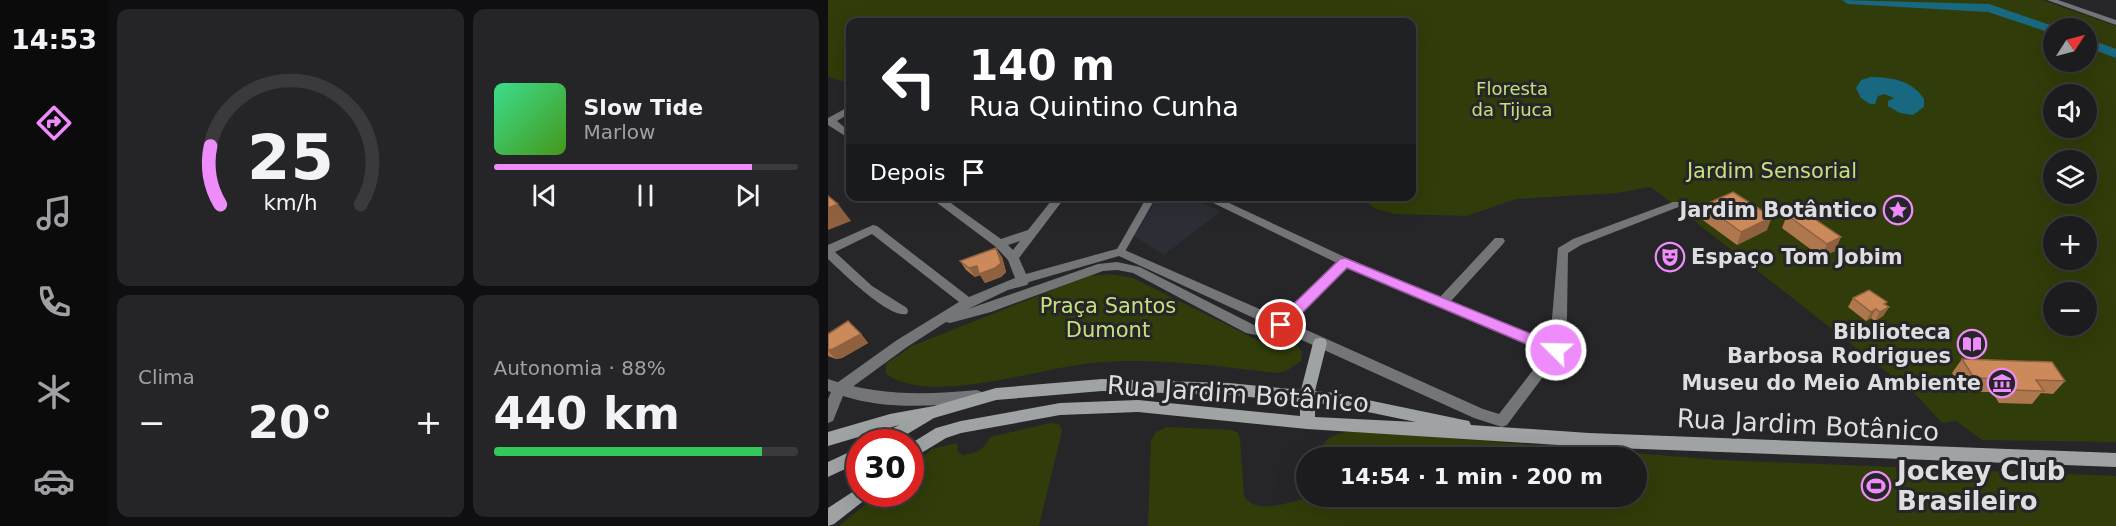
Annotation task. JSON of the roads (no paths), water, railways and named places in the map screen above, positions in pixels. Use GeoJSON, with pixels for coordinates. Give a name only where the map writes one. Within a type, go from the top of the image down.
{"type":"FeatureCollection","features":[{"type":"Feature","properties":{"kind":"main road"},"geometry":{"type":"LineString","coordinates":[[1307,423],[1306,396],[1320,343]]}},
{"type":"Feature","properties":{"kind":"main road","name":"Rua Jardim Botânico"},"geometry":{"type":"LineString","coordinates":[[934,412],[996,394],[1049,388],[1167,385],[1334,399],[1590,440],[2116,460]]}},
{"type":"Feature","properties":{"kind":"main road","name":"Rua Jardim Botânico"},"geometry":{"type":"LineString","coordinates":[[924,444],[941,433],[961,427],[1060,409],[1094,407],[1138,406],[1307,423],[1499,427]]}},
{"type":"Feature","properties":{"kind":"main road"},"geometry":{"type":"LineString","coordinates":[[828,439],[890,420],[934,412]]}},
{"type":"Feature","properties":{"kind":"main road"},"geometry":{"type":"LineString","coordinates":[[904,429],[934,412]]}},
{"type":"Feature","properties":{"kind":"main road"},"geometry":{"type":"LineString","coordinates":[[828,470],[846,461]]}},
{"type":"Feature","properties":{"kind":"main road"},"geometry":{"type":"LineString","coordinates":[[828,518],[846,504]]}},
{"type":"Feature","properties":{"kind":"street"},"geometry":{"type":"LineString","coordinates":[[2051,0],[2114,20]]}},
{"type":"Feature","properties":{"kind":"street"},"geometry":{"type":"LineString","coordinates":[[2069,6],[2081,2]]}},
{"type":"Feature","properties":{"kind":"street"},"geometry":{"type":"LineString","coordinates":[[846,111],[829,121],[846,133]]}},
{"type":"Feature","properties":{"kind":"street"},"geometry":{"type":"LineString","coordinates":[[940,201],[1000,244],[1014,258],[1023,282]]}},
{"type":"Feature","properties":{"kind":"street"},"geometry":{"type":"LineString","coordinates":[[1014,258],[1056,201]]}},
{"type":"Feature","properties":{"kind":"street"},"geometry":{"type":"LineString","coordinates":[[1120,252],[1149,201]]}},
{"type":"Feature","properties":{"kind":"street"},"geometry":{"type":"LineString","coordinates":[[1215,201],[1345,262],[1556,350]]}},
{"type":"Feature","properties":{"kind":"street"},"geometry":{"type":"LineString","coordinates":[[828,417],[833,387],[901,342],[968,303],[1076,263],[1120,252],[1479,414],[1499,427],[1556,350],[1560,318],[1562,251],[1677,204]]}},
{"type":"Feature","properties":{"kind":"street"},"geometry":{"type":"LineString","coordinates":[[902,310],[868,290],[828,251],[873,229],[968,303]]}},
{"type":"Feature","properties":{"kind":"street"},"geometry":{"type":"LineString","coordinates":[[1000,244],[1034,232]]}},
{"type":"Feature","properties":{"kind":"street"},"geometry":{"type":"LineString","coordinates":[[1442,303],[1499,241]]}},
{"type":"Feature","properties":{"kind":"street"},"geometry":{"type":"LineString","coordinates":[[939,320],[978,312],[1102,267],[1117,266],[1136,270],[1251,329],[1267,332],[1281,325],[1345,262]]}},
{"type":"Feature","properties":{"kind":"street"},"geometry":{"type":"LineString","coordinates":[[833,387],[899,401],[926,401],[996,394]]}},
{"type":"Feature","properties":{"kind":"water"},"geometry":{"type":"Polygon","coordinates":[[[1871,77],[1894,79],[1908,84],[1924,99],[1924,107],[1913,115],[1900,113],[1888,106],[1888,101],[1894,98],[1884,94],[1878,96],[1875,104],[1870,104],[1861,98],[1856,88],[1861,80],[1871,77]]]}},
{"type":"Feature","properties":{"kind":"waterway"},"geometry":{"type":"LineString","coordinates":[[1848,0],[1989,8],[2043,26]]}},
{"type":"Feature","properties":{"kind":"waterway"},"geometry":{"type":"LineString","coordinates":[[2097,46],[2116,54]]}},
{"type":"Feature","properties":{"kind":"place","name":"Jardim Botântico"},"geometry":{"type":"Point","coordinates":[1898,210]}},
{"type":"Feature","properties":{"kind":"place","name":"Espaço Tom Jobim"},"geometry":{"type":"Point","coordinates":[1670,257]}},
{"type":"Feature","properties":{"kind":"place","name":"Biblioteca Barbosa Rodrigues"},"geometry":{"type":"Point","coordinates":[1972,344]}},
{"type":"Feature","properties":{"kind":"place","name":"Museu do Meio Ambiente"},"geometry":{"type":"Point","coordinates":[2002,383]}},
{"type":"Feature","properties":{"kind":"place","name":"Jockey Club Brasileiro"},"geometry":{"type":"Point","coordinates":[1876,486]}},
{"type":"Feature","properties":{"kind":"park label","name":"Floresta da Tijuca"},"geometry":{"type":"Point","coordinates":[1512,100]}},
{"type":"Feature","properties":{"kind":"park label","name":"Jardim Sensorial"},"geometry":{"type":"Point","coordinates":[1772,171]}},
{"type":"Feature","properties":{"kind":"park label","name":"Praça Santos Dumont"},"geometry":{"type":"Point","coordinates":[1108,318]}}]}
